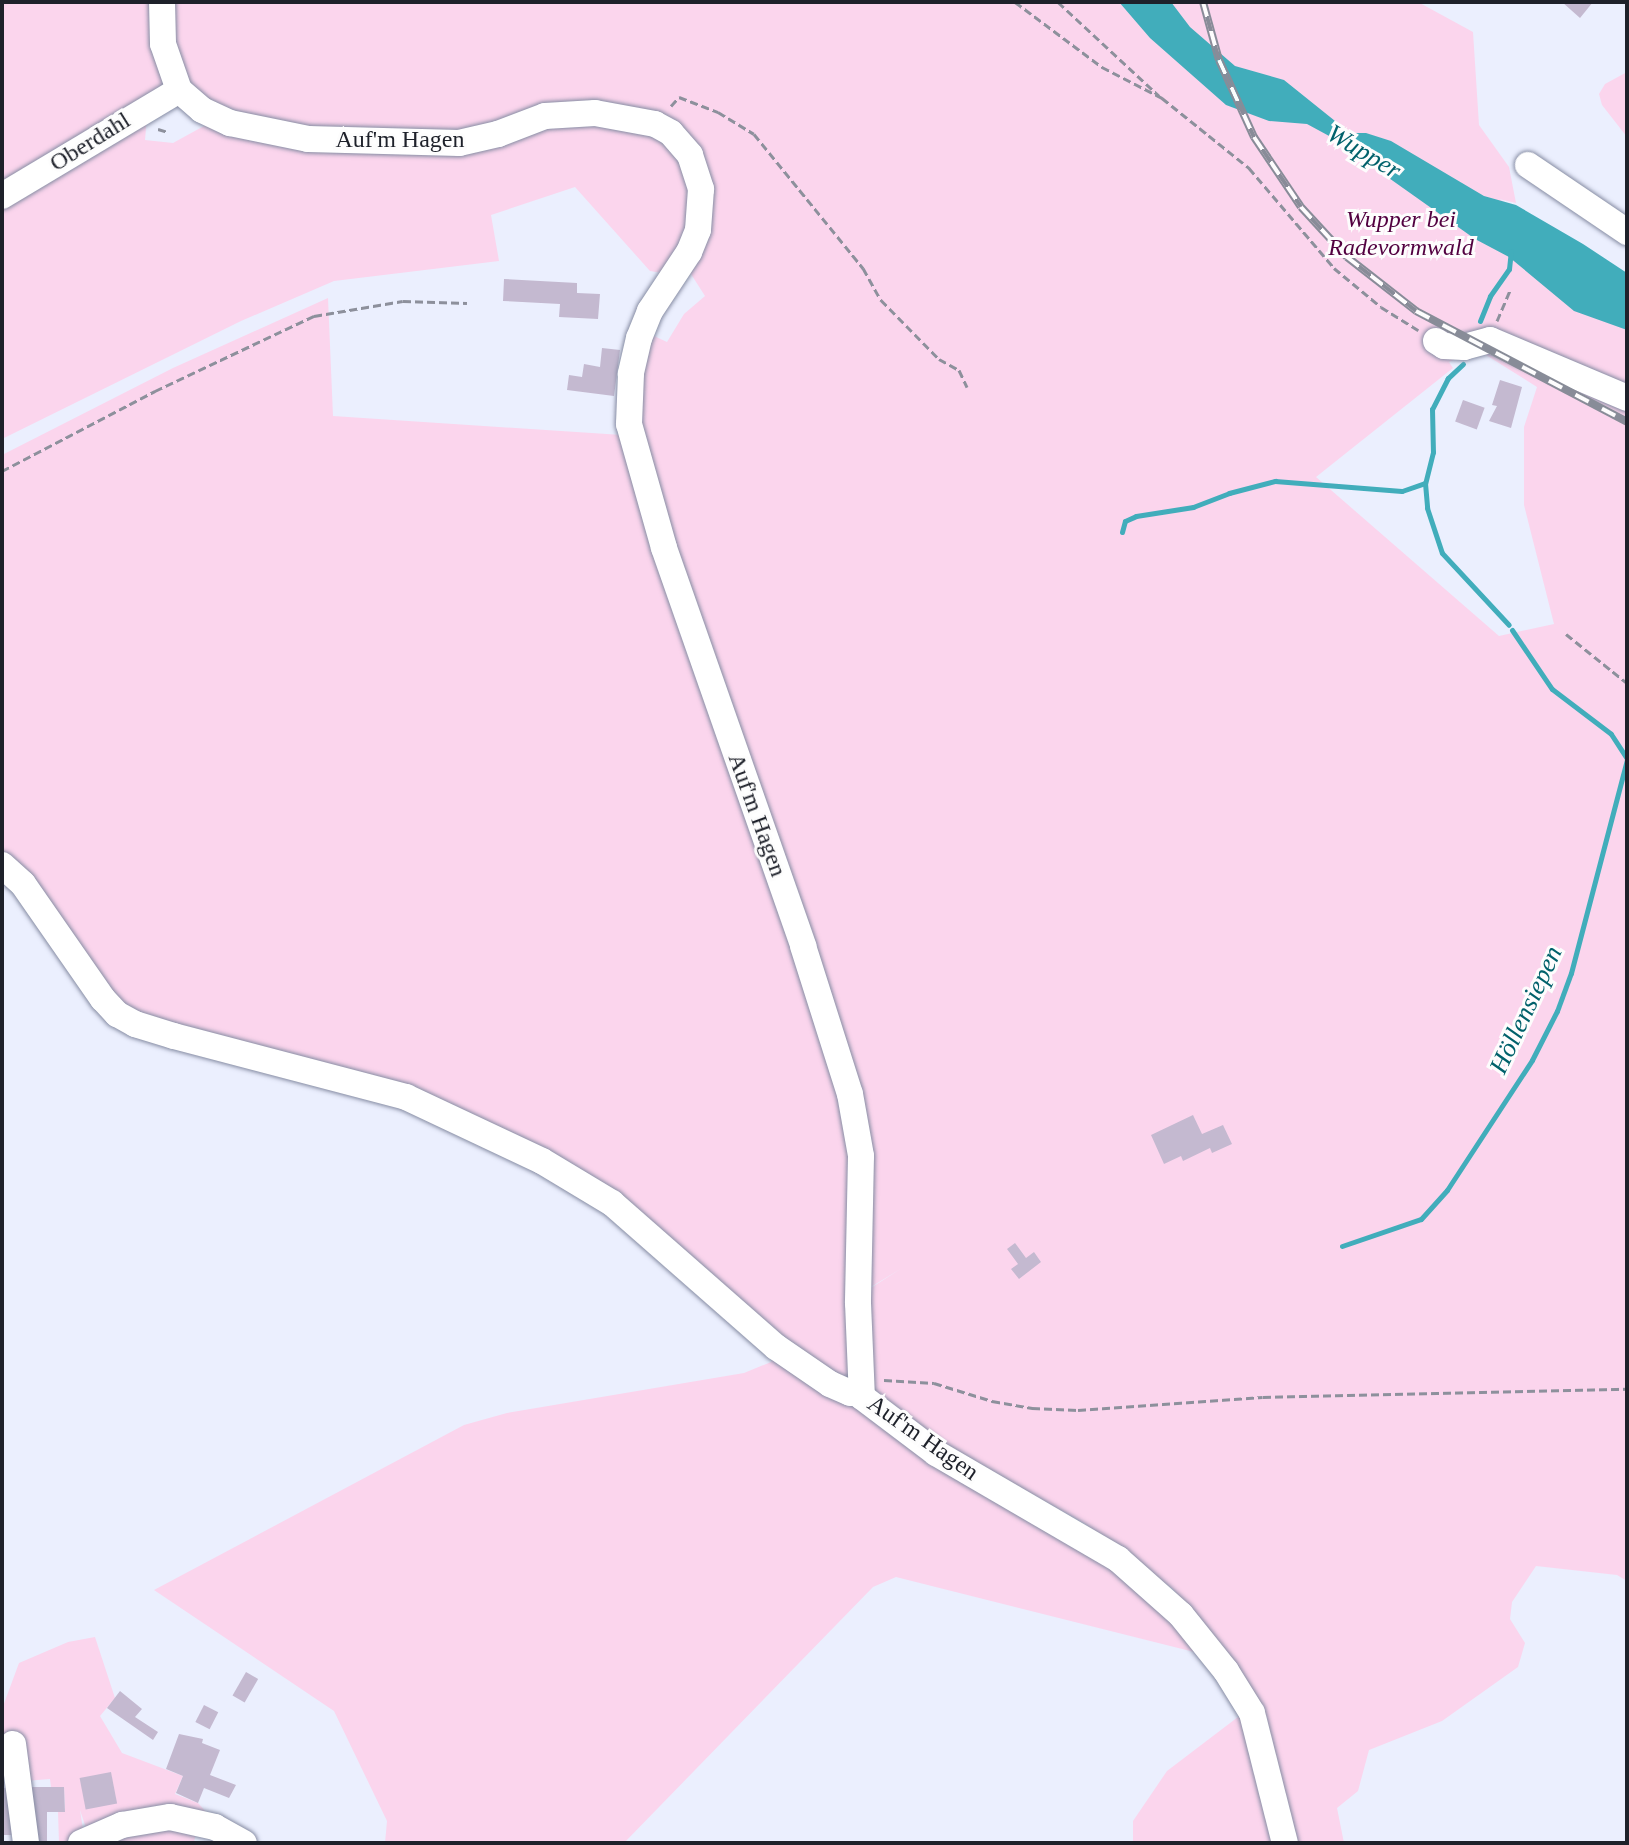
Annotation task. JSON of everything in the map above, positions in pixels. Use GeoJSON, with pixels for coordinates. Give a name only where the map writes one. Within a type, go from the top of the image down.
{"type":"FeatureCollection","features":[{"type":"Feature","properties":{"kind":"street"},"geometry":{"type":"LineString","coordinates":[[162,2],[163,44],[179,90]]}},
{"type":"Feature","properties":{"kind":"street","name":"Auf'm Hagen"},"geometry":{"type":"LineString","coordinates":[[179,90],[216,118],[247,128],[308,139],[459,143],[498,134],[545,116],[569,113],[611,115],[655,124],[671,133],[690,155],[699,179],[701,210],[693,246],[650,311],[639,338],[631,374],[629,424],[664,548],[803,946],[850,1094],[861,1156],[860,1384],[865,1402],[936,1453],[1118,1559],[1181,1615],[1210,1649],[1252,1713],[1285,1843]]}},
{"type":"Feature","properties":{"kind":"street","name":"Oberdahl"},"geometry":{"type":"LineString","coordinates":[[2,196],[179,90]]}},
{"type":"Feature","properties":{"kind":"street"},"geometry":{"type":"LineString","coordinates":[[1528,165],[1627,232]]}},
{"type":"Feature","properties":{"kind":"street"},"geometry":{"type":"LineString","coordinates":[[1436,341],[1444,346],[1464,347],[1490,340],[1627,398]]}},
{"type":"Feature","properties":{"kind":"street"},"geometry":{"type":"LineString","coordinates":[[2,865],[23,884],[117,1014],[135,1024],[174,1036],[406,1097],[542,1161],[612,1203],[776,1347],[830,1384],[850,1393],[860,1384]]}},
{"type":"Feature","properties":{"kind":"street"},"geometry":{"type":"LineString","coordinates":[[13,1744],[26,1843]]}},
{"type":"Feature","properties":{"kind":"street"},"geometry":{"type":"LineString","coordinates":[[81,1843],[122,1825],[170,1817],[215,1827],[244,1843]]}},
{"type":"Feature","properties":{"kind":"path"},"geometry":{"type":"LineString","coordinates":[[1015,2],[1102,67],[1162,98]]}},
{"type":"Feature","properties":{"kind":"path"},"geometry":{"type":"LineString","coordinates":[[1058,2],[1162,98],[1249,168],[1288,218],[1359,290],[1436,341]]}},
{"type":"Feature","properties":{"kind":"path"},"geometry":{"type":"LineString","coordinates":[[655,124],[679,97],[718,112],[754,134],[863,268],[881,300],[939,359],[959,370],[967,387]]}},
{"type":"Feature","properties":{"kind":"path"},"geometry":{"type":"LineString","coordinates":[[155,128],[168,132]]}},
{"type":"Feature","properties":{"kind":"path"},"geometry":{"type":"LineString","coordinates":[[1494,327],[1510,291]]}},
{"type":"Feature","properties":{"kind":"path"},"geometry":{"type":"LineString","coordinates":[[2,471],[155,391],[314,316],[403,301],[467,303]]}},
{"type":"Feature","properties":{"kind":"path"},"geometry":{"type":"LineString","coordinates":[[1566,634],[1627,683]]}},
{"type":"Feature","properties":{"kind":"path"},"geometry":{"type":"LineString","coordinates":[[860,1384],[934,1383],[992,1401],[1032,1408],[1078,1410],[1263,1397],[1627,1389]]}},
{"type":"Feature","properties":{"kind":"green space"},"geometry":{"type":"Polygon","coordinates":[[[2,2],[155,2],[164,85],[2,191],[2,2]]]}},
{"type":"Feature","properties":{"kind":"green space","name":"Wupper bei Radevormwald"},"geometry":{"type":"Polygon","coordinates":[[[168,2],[1418,2],[1473,32],[1479,125],[1509,167],[1516,203],[1499,199],[1552,226],[1627,274],[1627,1581],[1617,1575],[1536,1566],[1512,1602],[1510,1619],[1525,1643],[1518,1667],[1442,1721],[1369,1750],[1358,1791],[1337,1808],[1344,1843],[1133,1843],[1133,1821],[1167,1771],[1259,1701],[1240,1671],[1173,1589],[1084,1523],[932,1438],[793,1352],[783,1338],[779,1344],[599,1188],[534,1153],[375,1085],[198,1043],[132,1021],[119,1012],[93,981],[40,903],[8,861],[2,859],[2,455],[173,368],[328,298],[333,416],[622,435],[691,648],[797,948],[843,1096],[855,1155],[852,1300],[902,1268],[866,1290],[870,1216],[868,1157],[857,1092],[810,943],[734,733],[643,449],[639,390],[643,363],[654,336],[667,342],[684,314],[705,296],[689,271],[674,275],[650,271],[575,187],[491,215],[499,261],[334,281],[241,321],[2,439],[2,208],[113,136],[147,117],[145,140],[173,143],[213,121],[300,144],[460,147],[500,139],[533,125],[530,117],[478,135],[443,138],[290,133],[231,119],[204,105],[180,80],[169,43],[168,2]],[[1478,350],[1449,362],[1453,368],[1316,477],[1499,636],[1554,624],[1524,505],[1524,427],[1537,387],[1478,350]]]}},
{"type":"Feature","properties":{"kind":"green space"},"geometry":{"type":"Polygon","coordinates":[[[1627,72],[1627,137],[1602,105],[1599,94],[1605,84],[1627,72]]]}},
{"type":"Feature","properties":{"kind":"green space"},"geometry":{"type":"Polygon","coordinates":[[[777,1352],[1074,1533],[1214,1657],[896,1577],[873,1587],[624,1843],[385,1843],[387,1821],[334,1711],[154,1590],[464,1425],[507,1413],[744,1373],[771,1362],[777,1352]]]}},
{"type":"Feature","properties":{"kind":"green space"},"geometry":{"type":"Polygon","coordinates":[[[95,1637],[115,1698],[100,1716],[122,1753],[183,1776],[175,1794],[198,1803],[214,1821],[86,1828],[80,1810],[84,1836],[59,1843],[58,1812],[65,1811],[64,1787],[51,1787],[50,1779],[25,1781],[2,1754],[2,1709],[19,1663],[68,1642],[95,1637]]]}},
{"type":"Feature","properties":{"kind":"green space"},"geometry":{"type":"Polygon","coordinates":[[[144,1827],[196,1831],[194,1843],[101,1843],[144,1827]]]}},
{"type":"Feature","properties":{"kind":"water","name":"Wupper"},"geometry":{"type":"Polygon","coordinates":[[[1119,2],[1171,2],[1190,27],[1235,66],[1284,80],[1350,133],[1366,133],[1391,141],[1484,196],[1516,205],[1583,244],[1627,273],[1627,330],[1574,311],[1509,257],[1475,239],[1331,137],[1307,124],[1269,121],[1226,105],[1150,38],[1119,2]]]}},
{"type":"Feature","properties":{"kind":"building"},"geometry":{"type":"Polygon","coordinates":[[[1562,2],[1593,2],[1580,18],[1562,2]]]}},
{"type":"Feature","properties":{"kind":"building"},"geometry":{"type":"Polygon","coordinates":[[[504,279],[577,283],[577,293],[600,294],[598,319],[559,317],[560,304],[503,301],[504,279]]]}},
{"type":"Feature","properties":{"kind":"building"},"geometry":{"type":"Polygon","coordinates":[[[602,348],[620,350],[614,396],[567,390],[569,375],[582,377],[584,364],[600,367],[602,348]]]}},
{"type":"Feature","properties":{"kind":"building"},"geometry":{"type":"Polygon","coordinates":[[[1500,380],[1522,387],[1511,428],[1489,421],[1497,406],[1492,405],[1500,380]]]}},
{"type":"Feature","properties":{"kind":"building"},"geometry":{"type":"Polygon","coordinates":[[[1463,400],[1485,408],[1477,429],[1455,422],[1463,400]]]}},
{"type":"Feature","properties":{"kind":"building"},"geometry":{"type":"Polygon","coordinates":[[[1193,1115],[1202,1134],[1223,1125],[1232,1144],[1212,1153],[1210,1148],[1183,1161],[1181,1156],[1164,1164],[1151,1135],[1193,1115]]]}},
{"type":"Feature","properties":{"kind":"building"},"geometry":{"type":"Polygon","coordinates":[[[1015,1243],[1026,1258],[1034,1252],[1041,1262],[1019,1279],[1011,1269],[1018,1264],[1007,1249],[1015,1243]]]}},
{"type":"Feature","properties":{"kind":"building"},"geometry":{"type":"Polygon","coordinates":[[[246,1672],[258,1679],[245,1702],[232,1695],[246,1672]]]}},
{"type":"Feature","properties":{"kind":"building"},"geometry":{"type":"Polygon","coordinates":[[[120,1691],[142,1709],[135,1717],[158,1732],[153,1740],[107,1708],[120,1691]]]}},
{"type":"Feature","properties":{"kind":"building"},"geometry":{"type":"Polygon","coordinates":[[[204,1705],[218,1712],[210,1729],[195,1722],[204,1705]]]}},
{"type":"Feature","properties":{"kind":"building"},"geometry":{"type":"Polygon","coordinates":[[[179,1734],[203,1739],[202,1743],[220,1750],[210,1775],[236,1785],[229,1798],[204,1788],[198,1803],[176,1793],[183,1776],[166,1769],[179,1734]]]}},
{"type":"Feature","properties":{"kind":"building"},"geometry":{"type":"Polygon","coordinates":[[[111,1772],[117,1803],[86,1810],[80,1778],[111,1772]]]}},
{"type":"Feature","properties":{"kind":"building"},"geometry":{"type":"Polygon","coordinates":[[[32,1787],[64,1787],[65,1812],[47,1812],[47,1843],[32,1843],[32,1787]]]}},
{"type":"Feature","properties":{"kind":"building"},"geometry":{"type":"Polygon","coordinates":[[[2,1788],[10,1788],[12,1835],[2,1835],[2,1788]]]}},
{"type":"Feature","properties":{"kind":"waterway","name":"Höllensiepen"},"geometry":{"type":"LineString","coordinates":[[1480,321],[1490,296],[1509,269],[1511,251]]}},
{"type":"Feature","properties":{"kind":"waterway","name":"Höllensiepen"},"geometry":{"type":"LineString","coordinates":[[1463,364],[1448,378],[1432,409],[1433,452],[1425,483],[1427,508],[1442,553],[1509,625]]}},
{"type":"Feature","properties":{"kind":"waterway"},"geometry":{"type":"LineString","coordinates":[[1122,532],[1125,521],[1136,516],[1193,507],[1229,493],[1275,481],[1402,491],[1425,483]]}},
{"type":"Feature","properties":{"kind":"waterway","name":"Höllensiepen"},"geometry":{"type":"LineString","coordinates":[[1512,630],[1552,689],[1611,734],[1627,759]]}},
{"type":"Feature","properties":{"kind":"waterway","name":"Höllensiepen"},"geometry":{"type":"LineString","coordinates":[[1342,1246],[1421,1219],[1447,1190],[1532,1060],[1557,1011],[1571,973],[1627,760]]}},
{"type":"Feature","properties":{"kind":"railway"},"geometry":{"type":"LineString","coordinates":[[1203,2],[1219,60],[1254,137],[1301,207],[1347,257],[1416,311],[1627,422]]}}]}
